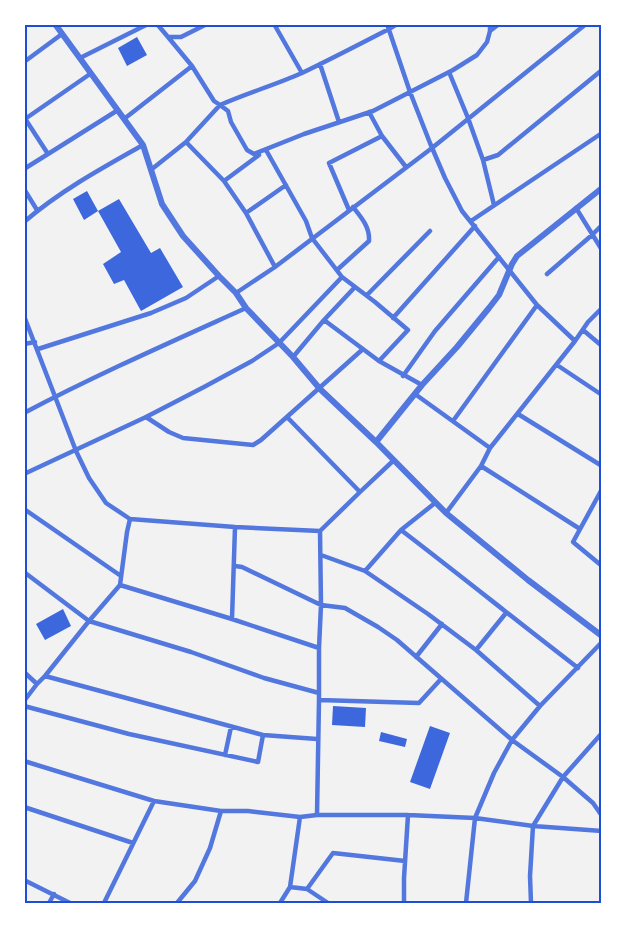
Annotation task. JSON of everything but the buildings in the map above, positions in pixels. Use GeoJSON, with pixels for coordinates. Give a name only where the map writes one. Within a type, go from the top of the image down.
{"type":"FeatureCollection","features":[{"type":"Feature","properties":{"kind":"street"},"geometry":{"type":"LineString","coordinates":[[55,24],[143,145],[162,204],[183,236],[236,293],[246,308],[320,389],[435,503],[528,580],[602,636]]}},
{"type":"Feature","properties":{"kind":"street"},"geometry":{"type":"LineString","coordinates":[[80,58],[148,24]]}},
{"type":"Feature","properties":{"kind":"street"},"geometry":{"type":"LineString","coordinates":[[156,24],[192,66],[214,101],[228,111],[231,122],[247,150],[254,154],[369,112],[450,72],[477,55],[487,42],[490,24]]}},
{"type":"Feature","properties":{"kind":"street"},"geometry":{"type":"LineString","coordinates":[[168,37],[181,37],[207,24]]}},
{"type":"Feature","properties":{"kind":"street"},"geometry":{"type":"LineString","coordinates":[[274,24],[302,73]]}},
{"type":"Feature","properties":{"kind":"street"},"geometry":{"type":"LineString","coordinates":[[152,170],[186,142],[220,105],[302,73],[397,24]]}},
{"type":"Feature","properties":{"kind":"street"},"geometry":{"type":"LineString","coordinates":[[490,31],[499,24]]}},
{"type":"Feature","properties":{"kind":"street"},"geometry":{"type":"LineString","coordinates":[[236,293],[275,267],[432,148],[586,24]]}},
{"type":"Feature","properties":{"kind":"street"},"geometry":{"type":"LineString","coordinates":[[388,27],[432,148],[462,212],[537,305],[575,341]]}},
{"type":"Feature","properties":{"kind":"street"},"geometry":{"type":"LineString","coordinates":[[24,62],[62,34]]}},
{"type":"Feature","properties":{"kind":"street"},"geometry":{"type":"LineString","coordinates":[[320,64],[339,122]]}},
{"type":"Feature","properties":{"kind":"street"},"geometry":{"type":"LineString","coordinates":[[124,119],[192,66]]}},
{"type":"Feature","properties":{"kind":"street"},"geometry":{"type":"LineString","coordinates":[[483,160],[498,155],[602,70]]}},
{"type":"Feature","properties":{"kind":"street"},"geometry":{"type":"LineString","coordinates":[[450,72],[483,160],[494,205]]}},
{"type":"Feature","properties":{"kind":"street"},"geometry":{"type":"LineString","coordinates":[[48,154],[25,118],[90,74]]}},
{"type":"Feature","properties":{"kind":"street"},"geometry":{"type":"LineString","coordinates":[[24,169],[118,110]]}},
{"type":"Feature","properties":{"kind":"street"},"geometry":{"type":"LineString","coordinates":[[369,112],[382,136],[406,167]]}},
{"type":"Feature","properties":{"kind":"street"},"geometry":{"type":"LineString","coordinates":[[393,318],[473,223],[494,205],[602,133]]}},
{"type":"Feature","properties":{"kind":"street"},"geometry":{"type":"LineString","coordinates":[[337,270],[369,241],[370,233],[351,208],[329,163],[382,136]]}},
{"type":"Feature","properties":{"kind":"street"},"geometry":{"type":"LineString","coordinates":[[186,142],[224,181],[246,213],[275,267]]}},
{"type":"Feature","properties":{"kind":"street"},"geometry":{"type":"LineString","coordinates":[[24,222],[37,210],[80,181],[143,145]]}},
{"type":"Feature","properties":{"kind":"street"},"geometry":{"type":"LineString","coordinates":[[224,181],[266,149]]}},
{"type":"Feature","properties":{"kind":"street"},"geometry":{"type":"LineString","coordinates":[[266,149],[306,221],[312,238],[342,277],[408,330],[379,362]]}},
{"type":"Feature","properties":{"kind":"street"},"geometry":{"type":"LineString","coordinates":[[246,213],[286,185]]}},
{"type":"Feature","properties":{"kind":"street"},"geometry":{"type":"LineString","coordinates":[[376,442],[499,295],[517,256],[602,188]]}},
{"type":"Feature","properties":{"kind":"street"},"geometry":{"type":"LineString","coordinates":[[24,189],[37,210]]}},
{"type":"Feature","properties":{"kind":"street"},"geometry":{"type":"LineString","coordinates":[[576,208],[602,249]]}},
{"type":"Feature","properties":{"kind":"street"},"geometry":{"type":"LineString","coordinates":[[547,274],[602,225]]}},
{"type":"Feature","properties":{"kind":"street"},"geometry":{"type":"LineString","coordinates":[[367,296],[430,231]]}},
{"type":"Feature","properties":{"kind":"street"},"geometry":{"type":"LineString","coordinates":[[403,376],[435,331],[499,257]]}},
{"type":"Feature","properties":{"kind":"street"},"geometry":{"type":"LineString","coordinates":[[38,349],[151,313],[186,298],[219,276]]}},
{"type":"Feature","properties":{"kind":"street"},"geometry":{"type":"LineString","coordinates":[[24,474],[146,417],[252,361],[279,343],[342,277]]}},
{"type":"Feature","properties":{"kind":"street"},"geometry":{"type":"LineString","coordinates":[[293,357],[355,287]]}},
{"type":"Feature","properties":{"kind":"street"},"geometry":{"type":"LineString","coordinates":[[453,421],[537,305]]}},
{"type":"Feature","properties":{"kind":"street"},"geometry":{"type":"LineString","coordinates":[[24,413],[246,308]]}},
{"type":"Feature","properties":{"kind":"street"},"geometry":{"type":"LineString","coordinates":[[446,513],[481,466],[490,448],[557,365],[588,322],[602,308]]}},
{"type":"Feature","properties":{"kind":"street"},"geometry":{"type":"LineString","coordinates":[[24,316],[76,451],[89,478],[106,503],[130,519],[320,531],[394,460]]}},
{"type":"Feature","properties":{"kind":"street"},"geometry":{"type":"LineString","coordinates":[[324,320],[379,362],[422,385]]}},
{"type":"Feature","properties":{"kind":"street"},"geometry":{"type":"LineString","coordinates":[[583,330],[602,346]]}},
{"type":"Feature","properties":{"kind":"street"},"geometry":{"type":"LineString","coordinates":[[24,344],[35,342]]}},
{"type":"Feature","properties":{"kind":"street"},"geometry":{"type":"LineString","coordinates":[[146,417],[183,438],[253,445],[320,389],[363,349]]}},
{"type":"Feature","properties":{"kind":"street"},"geometry":{"type":"LineString","coordinates":[[557,365],[602,395]]}},
{"type":"Feature","properties":{"kind":"street"},"geometry":{"type":"LineString","coordinates":[[415,394],[490,448]]}},
{"type":"Feature","properties":{"kind":"street"},"geometry":{"type":"LineString","coordinates":[[518,414],[602,466]]}},
{"type":"Feature","properties":{"kind":"street"},"geometry":{"type":"LineString","coordinates":[[287,417],[360,492]]}},
{"type":"Feature","properties":{"kind":"street"},"geometry":{"type":"LineString","coordinates":[[481,466],[580,529]]}},
{"type":"Feature","properties":{"kind":"street"},"geometry":{"type":"LineString","coordinates":[[602,489],[573,542],[602,566]]}},
{"type":"Feature","properties":{"kind":"street"},"geometry":{"type":"LineString","coordinates":[[364,571],[401,530],[435,503]]}},
{"type":"Feature","properties":{"kind":"street"},"geometry":{"type":"LineString","coordinates":[[24,509],[121,576]]}},
{"type":"Feature","properties":{"kind":"street"},"geometry":{"type":"LineString","coordinates":[[130,519],[120,585],[37,684],[24,704],[129,734],[258,762],[263,735]]}},
{"type":"Feature","properties":{"kind":"street"},"geometry":{"type":"LineString","coordinates":[[232,619],[235,527]]}},
{"type":"Feature","properties":{"kind":"street"},"geometry":{"type":"LineString","coordinates":[[401,530],[578,668]]}},
{"type":"Feature","properties":{"kind":"street"},"geometry":{"type":"LineString","coordinates":[[317,815],[320,531]]}},
{"type":"Feature","properties":{"kind":"street"},"geometry":{"type":"LineString","coordinates":[[321,555],[364,571],[442,624],[476,650],[540,706]]}},
{"type":"Feature","properties":{"kind":"street"},"geometry":{"type":"LineString","coordinates":[[235,566],[242,567],[321,605],[345,608],[378,627],[397,640],[512,740],[563,777],[593,803],[602,816]]}},
{"type":"Feature","properties":{"kind":"street"},"geometry":{"type":"LineString","coordinates":[[24,572],[89,621],[191,652],[264,678],[319,693]]}},
{"type":"Feature","properties":{"kind":"street"},"geometry":{"type":"LineString","coordinates":[[120,585],[319,648]]}},
{"type":"Feature","properties":{"kind":"street"},"geometry":{"type":"LineString","coordinates":[[476,650],[506,613]]}},
{"type":"Feature","properties":{"kind":"street"},"geometry":{"type":"LineString","coordinates":[[416,657],[442,624]]}},
{"type":"Feature","properties":{"kind":"street"},"geometry":{"type":"LineString","coordinates":[[466,903],[475,818],[494,773],[512,740],[540,706],[602,642]]}},
{"type":"Feature","properties":{"kind":"street"},"geometry":{"type":"LineString","coordinates":[[24,672],[37,684]]}},
{"type":"Feature","properties":{"kind":"street"},"geometry":{"type":"LineString","coordinates":[[45,676],[263,735],[318,739]]}},
{"type":"Feature","properties":{"kind":"street"},"geometry":{"type":"LineString","coordinates":[[319,700],[419,703],[441,679]]}},
{"type":"Feature","properties":{"kind":"street"},"geometry":{"type":"LineString","coordinates":[[225,755],[231,727]]}},
{"type":"Feature","properties":{"kind":"street"},"geometry":{"type":"LineString","coordinates":[[531,903],[533,826],[563,777],[602,734]]}},
{"type":"Feature","properties":{"kind":"street"},"geometry":{"type":"LineString","coordinates":[[24,761],[154,801],[221,811],[248,811],[300,817],[408,815],[475,818],[533,826],[602,831]]}},
{"type":"Feature","properties":{"kind":"street"},"geometry":{"type":"LineString","coordinates":[[104,903],[154,801]]}},
{"type":"Feature","properties":{"kind":"street"},"geometry":{"type":"LineString","coordinates":[[24,807],[134,843]]}},
{"type":"Feature","properties":{"kind":"street"},"geometry":{"type":"LineString","coordinates":[[177,903],[195,881],[210,848],[221,811]]}},
{"type":"Feature","properties":{"kind":"street"},"geometry":{"type":"LineString","coordinates":[[404,903],[408,815]]}},
{"type":"Feature","properties":{"kind":"street"},"geometry":{"type":"LineString","coordinates":[[280,903],[290,887],[300,817]]}},
{"type":"Feature","properties":{"kind":"street"},"geometry":{"type":"LineString","coordinates":[[307,889],[333,853],[405,861]]}},
{"type":"Feature","properties":{"kind":"street"},"geometry":{"type":"LineString","coordinates":[[24,880],[70,903]]}},
{"type":"Feature","properties":{"kind":"street"},"geometry":{"type":"LineString","coordinates":[[290,887],[307,889],[328,903]]}},
{"type":"Feature","properties":{"kind":"street"},"geometry":{"type":"LineString","coordinates":[[602,893],[602,899]]}},
{"type":"Feature","properties":{"kind":"street"},"geometry":{"type":"LineString","coordinates":[[49,903],[54,894]]}}]}
